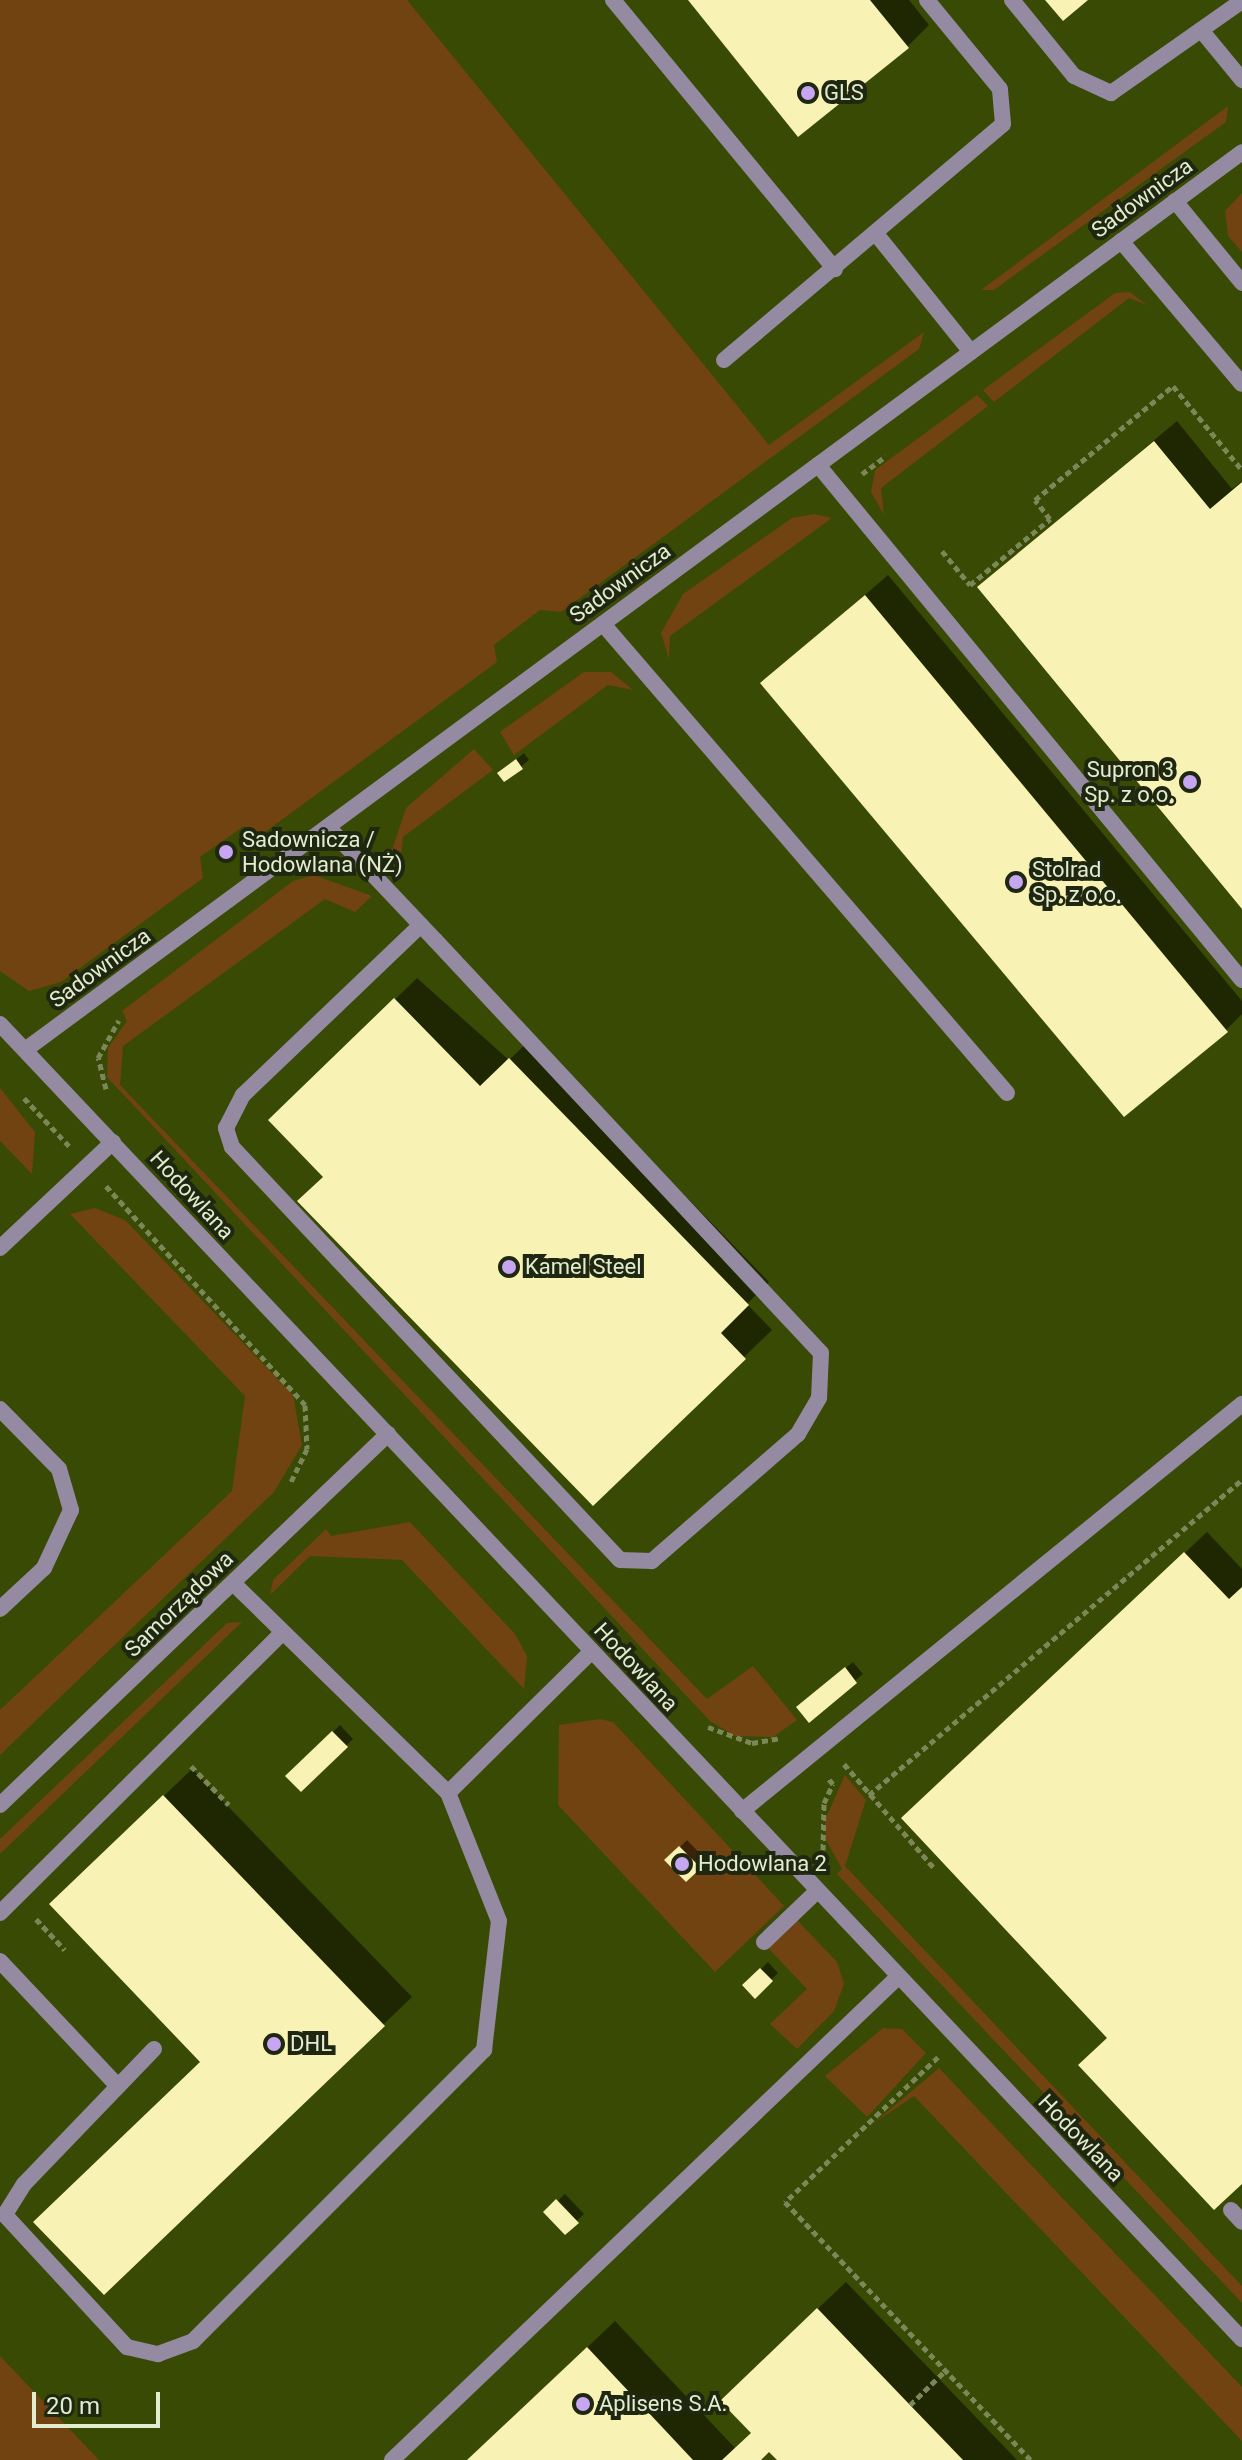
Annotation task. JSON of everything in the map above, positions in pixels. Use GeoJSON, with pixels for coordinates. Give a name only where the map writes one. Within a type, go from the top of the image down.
{"type":"FeatureCollection","features":[{"type":"Feature","properties":{"kind":"street"},"geometry":{"type":"LineString","coordinates":[[613,0],[835,269]]}},
{"type":"Feature","properties":{"kind":"street"},"geometry":{"type":"LineString","coordinates":[[724,360],[994,138],[1007,110],[1000,89],[927,0]]}},
{"type":"Feature","properties":{"kind":"street"},"geometry":{"type":"LineString","coordinates":[[1012,0],[1074,76],[1111,93],[1242,1]]}},
{"type":"Feature","properties":{"kind":"street"},"geometry":{"type":"LineString","coordinates":[[1201,30],[1242,80]]}},
{"type":"Feature","properties":{"kind":"street","name":"Sadownicza"},"geometry":{"type":"LineString","coordinates":[[25,1050],[1242,152]]}},
{"type":"Feature","properties":{"kind":"street"},"geometry":{"type":"LineString","coordinates":[[1175,201],[1242,283]]}},
{"type":"Feature","properties":{"kind":"street"},"geometry":{"type":"LineString","coordinates":[[877,235],[971,352]]}},
{"type":"Feature","properties":{"kind":"street"},"geometry":{"type":"LineString","coordinates":[[1121,241],[1242,384]]}},
{"type":"Feature","properties":{"kind":"street"},"geometry":{"type":"LineString","coordinates":[[818,465],[1242,980]]}},
{"type":"Feature","properties":{"kind":"street"},"geometry":{"type":"LineString","coordinates":[[603,624],[1007,1093]]}},
{"type":"Feature","properties":{"kind":"street"},"geometry":{"type":"LineString","coordinates":[[328,827],[421,925],[821,1353],[819,1398],[798,1434],[652,1561],[620,1560],[232,1147],[226,1128],[243,1095],[421,925]]}},
{"type":"Feature","properties":{"kind":"street","name":"Hodowlana"},"geometry":{"type":"LineString","coordinates":[[0,1024],[1242,2339]]}},
{"type":"Feature","properties":{"kind":"street"},"geometry":{"type":"LineString","coordinates":[[0,1248],[113,1142]]}},
{"type":"Feature","properties":{"kind":"street"},"geometry":{"type":"LineString","coordinates":[[742,1811],[828,1746],[1242,1404]]}},
{"type":"Feature","properties":{"kind":"street"},"geometry":{"type":"LineString","coordinates":[[0,1409],[59,1469],[71,1510],[44,1568],[0,1609]]}},
{"type":"Feature","properties":{"kind":"street","name":"Samorządowa"},"geometry":{"type":"LineString","coordinates":[[0,1805],[388,1434]]}},
{"type":"Feature","properties":{"kind":"street"},"geometry":{"type":"LineString","coordinates":[[154,2049],[9,2201],[5,2215],[127,2347],[158,2354],[193,2341],[484,2050],[499,1921],[448,1793],[233,1583]]}},
{"type":"Feature","properties":{"kind":"street"},"geometry":{"type":"LineString","coordinates":[[0,1913],[282,1633]]}},
{"type":"Feature","properties":{"kind":"street"},"geometry":{"type":"LineString","coordinates":[[448,1793],[592,1651]]}},
{"type":"Feature","properties":{"kind":"street"},"geometry":{"type":"LineString","coordinates":[[764,1942],[817,1891]]}},
{"type":"Feature","properties":{"kind":"street"},"geometry":{"type":"LineString","coordinates":[[0,1961],[118,2086]]}},
{"type":"Feature","properties":{"kind":"street"},"geometry":{"type":"LineString","coordinates":[[392,2460],[898,1977]]}},
{"type":"Feature","properties":{"kind":"path"},"geometry":{"type":"LineString","coordinates":[[942,551],[970,585],[1050,519],[1035,500],[1173,386],[1242,470]]}},
{"type":"Feature","properties":{"kind":"path"},"geometry":{"type":"LineString","coordinates":[[11,1084],[305,1405],[307,1449],[288,1487]]}},
{"type":"Feature","properties":{"kind":"path"},"geometry":{"type":"LineString","coordinates":[[869,1795],[1242,1480]]}},
{"type":"Feature","properties":{"kind":"path"},"geometry":{"type":"LineString","coordinates":[[828,1746],[935,1869]]}},
{"type":"Feature","properties":{"kind":"path"},"geometry":{"type":"LineString","coordinates":[[938,2057],[785,2202],[1031,2460]]}},
{"type":"Feature","properties":{"kind":"path"},"geometry":{"type":"LineString","coordinates":[[910,2405],[945,2371]]}},
{"type":"Feature","properties":{"kind":"shaded area"},"geometry":{"type":"Polygon","coordinates":[[[0,0],[1242,0],[1242,2460],[0,2460],[0,0]]]}},
{"type":"Feature","properties":{"kind":"shaded area"},"geometry":{"type":"Polygon","coordinates":[[[0,0],[407,0],[769,445],[924,332],[919,349],[561,612],[540,610],[494,645],[497,662],[261,835],[244,826],[200,857],[203,878],[61,982],[29,991],[0,971],[0,0]]]}},
{"type":"Feature","properties":{"kind":"shaded area"},"geometry":{"type":"Polygon","coordinates":[[[1228,106],[1226,122],[994,290],[981,290],[1228,106]]]}},
{"type":"Feature","properties":{"kind":"shaded area"},"geometry":{"type":"Polygon","coordinates":[[[1242,193],[1242,252],[1228,236],[1225,211],[1242,193]]]}},
{"type":"Feature","properties":{"kind":"shaded area"},"geometry":{"type":"Polygon","coordinates":[[[1130,292],[1147,305],[1129,298],[994,402],[983,390],[1115,293],[1130,292]]]}},
{"type":"Feature","properties":{"kind":"shaded area"},"geometry":{"type":"Polygon","coordinates":[[[977,395],[988,406],[881,488],[884,515],[871,492],[875,470],[977,395]]]}},
{"type":"Feature","properties":{"kind":"shaded area"},"geometry":{"type":"Polygon","coordinates":[[[814,514],[832,518],[670,636],[669,659],[661,633],[683,594],[792,518],[814,514]]]}},
{"type":"Feature","properties":{"kind":"shaded area"},"geometry":{"type":"Polygon","coordinates":[[[584,672],[611,672],[633,690],[608,685],[514,755],[500,732],[584,672]]]}},
{"type":"Feature","properties":{"kind":"shaded area"},"geometry":{"type":"Polygon","coordinates":[[[474,749],[493,770],[403,837],[399,871],[392,850],[406,808],[474,749]]]}},
{"type":"Feature","properties":{"kind":"shaded area"},"geometry":{"type":"Polygon","coordinates":[[[314,875],[372,896],[355,912],[325,899],[123,1046],[120,1085],[707,1699],[753,1666],[797,1720],[773,1737],[735,1736],[710,1721],[107,1077],[108,1048],[127,1021],[122,1011],[293,881],[314,875]]]}},
{"type":"Feature","properties":{"kind":"shaded area"},"geometry":{"type":"Polygon","coordinates":[[[0,1088],[35,1132],[32,1174],[0,1141],[0,1088]]]}},
{"type":"Feature","properties":{"kind":"shaded area"},"geometry":{"type":"Polygon","coordinates":[[[95,1208],[125,1220],[293,1395],[302,1445],[274,1492],[0,1755],[0,1710],[232,1491],[245,1396],[70,1214],[95,1208]]]}},
{"type":"Feature","properties":{"kind":"shaded area"},"geometry":{"type":"Polygon","coordinates":[[[410,1522],[515,1634],[527,1656],[524,1689],[402,1560],[310,1556],[270,1595],[273,1580],[326,1529],[331,1536],[410,1522]]]}},
{"type":"Feature","properties":{"kind":"shaded area"},"geometry":{"type":"Polygon","coordinates":[[[242,1622],[0,1854],[0,1839],[227,1623],[242,1622]]]}},
{"type":"Feature","properties":{"kind":"shaded area"},"geometry":{"type":"Polygon","coordinates":[[[600,1719],[613,1722],[784,1906],[715,1972],[558,1805],[559,1725],[600,1719]]]}},
{"type":"Feature","properties":{"kind":"shaded area"},"geometry":{"type":"Polygon","coordinates":[[[845,1775],[866,1800],[845,1866],[1242,2286],[1242,2303],[837,1874],[842,1869],[826,1840],[825,1820],[845,1775]]]}},
{"type":"Feature","properties":{"kind":"shaded area"},"geometry":{"type":"Polygon","coordinates":[[[797,1920],[837,1962],[844,1984],[834,2011],[797,2049],[770,2024],[807,1989],[768,1948],[797,1920]]]}},
{"type":"Feature","properties":{"kind":"shaded area"},"geometry":{"type":"Polygon","coordinates":[[[883,2028],[902,2029],[926,2053],[867,2117],[825,2076],[883,2028]]]}},
{"type":"Feature","properties":{"kind":"shaded area"},"geometry":{"type":"Polygon","coordinates":[[[939,2068],[1242,2387],[1242,2441],[914,2096],[874,2123],[939,2068]]]}},
{"type":"Feature","properties":{"kind":"shaded area"},"geometry":{"type":"Polygon","coordinates":[[[0,2356],[99,2460],[0,2460],[0,2356]]]}},
{"type":"Feature","properties":{"kind":"building","name":"GLS"},"geometry":{"type":"Polygon","coordinates":[[[688,0],[870,0],[909,48],[798,137],[688,0]]]}},
{"type":"Feature","properties":{"kind":"building"},"geometry":{"type":"Polygon","coordinates":[[[1045,0],[1088,0],[1063,21],[1045,0]]]}},
{"type":"Feature","properties":{"kind":"building","name":"Supron 3 Sp. z o.o."},"geometry":{"type":"Polygon","coordinates":[[[1154,441],[1210,509],[1242,482],[1242,909],[977,587],[1154,441]]]}},
{"type":"Feature","properties":{"kind":"building","name":"Stolrad Sp. z o.o."},"geometry":{"type":"Polygon","coordinates":[[[865,595],[1228,1032],[1124,1117],[760,683],[865,595]]]}},
{"type":"Feature","properties":{"kind":"building"},"geometry":{"type":"Polygon","coordinates":[[[516,759],[523,769],[504,782],[497,773],[516,759]]]}},
{"type":"Feature","properties":{"kind":"building","name":"Kamel Steel"},"geometry":{"type":"Polygon","coordinates":[[[394,998],[480,1086],[509,1058],[749,1305],[721,1333],[746,1359],[593,1506],[297,1201],[323,1177],[268,1120],[394,998]]]}},
{"type":"Feature","properties":{"kind":"building"},"geometry":{"type":"Polygon","coordinates":[[[1184,1552],[1229,1599],[1242,1587],[1242,2184],[1214,2210],[1078,2065],[1107,2038],[901,1818],[1184,1552]]]}},
{"type":"Feature","properties":{"kind":"building"},"geometry":{"type":"Polygon","coordinates":[[[845,1667],[857,1683],[809,1723],[796,1707],[845,1667]]]}},
{"type":"Feature","properties":{"kind":"building"},"geometry":{"type":"Polygon","coordinates":[[[332,1731],[348,1747],[301,1792],[285,1776],[332,1731]]]}},
{"type":"Feature","properties":{"kind":"building","name":"DHL"},"geometry":{"type":"Polygon","coordinates":[[[163,1795],[385,2026],[104,2295],[33,2222],[200,2062],[49,1904],[163,1795]]]}},
{"type":"Feature","properties":{"kind":"building","name":"Hodowlana 2"},"geometry":{"type":"Polygon","coordinates":[[[679,1846],[701,1868],[686,1882],[664,1860],[679,1846]]]}},
{"type":"Feature","properties":{"kind":"building"},"geometry":{"type":"Polygon","coordinates":[[[760,1968],[773,1981],[755,1999],[742,1985],[760,1968]]]}},
{"type":"Feature","properties":{"kind":"building"},"geometry":{"type":"Polygon","coordinates":[[[556,2199],[579,2223],[565,2235],[543,2212],[556,2199]]]}},
{"type":"Feature","properties":{"kind":"building"},"geometry":{"type":"Polygon","coordinates":[[[817,2308],[963,2460],[777,2460],[769,2452],[761,2460],[722,2460],[751,2433],[720,2401],[817,2308]]]}},
{"type":"Feature","properties":{"kind":"building","name":"Aplisens S.A."},"geometry":{"type":"Polygon","coordinates":[[[587,2347],[693,2460],[467,2460],[587,2347]]]}},
{"type":"Feature","properties":{"kind":"place","name":"GLS"},"geometry":{"type":"Point","coordinates":[808,93]}},
{"type":"Feature","properties":{"kind":"place","name":"Supron 3 Sp. z o.o."},"geometry":{"type":"Point","coordinates":[1190,782]}},
{"type":"Feature","properties":{"kind":"place","name":"Sadownicza / Hodowlana (NŻ)"},"geometry":{"type":"Point","coordinates":[226,852]}},
{"type":"Feature","properties":{"kind":"place","name":"Stolrad Sp. z o.o."},"geometry":{"type":"Point","coordinates":[1016,882]}},
{"type":"Feature","properties":{"kind":"place","name":"Kamel Steel"},"geometry":{"type":"Point","coordinates":[509,1267]}},
{"type":"Feature","properties":{"kind":"place","name":"Hodowlana 2"},"geometry":{"type":"Point","coordinates":[682,1864]}},
{"type":"Feature","properties":{"kind":"place","name":"DHL"},"geometry":{"type":"Point","coordinates":[274,2044]}},
{"type":"Feature","properties":{"kind":"place","name":"Aplisens S.A."},"geometry":{"type":"Point","coordinates":[583,2404]}}]}
